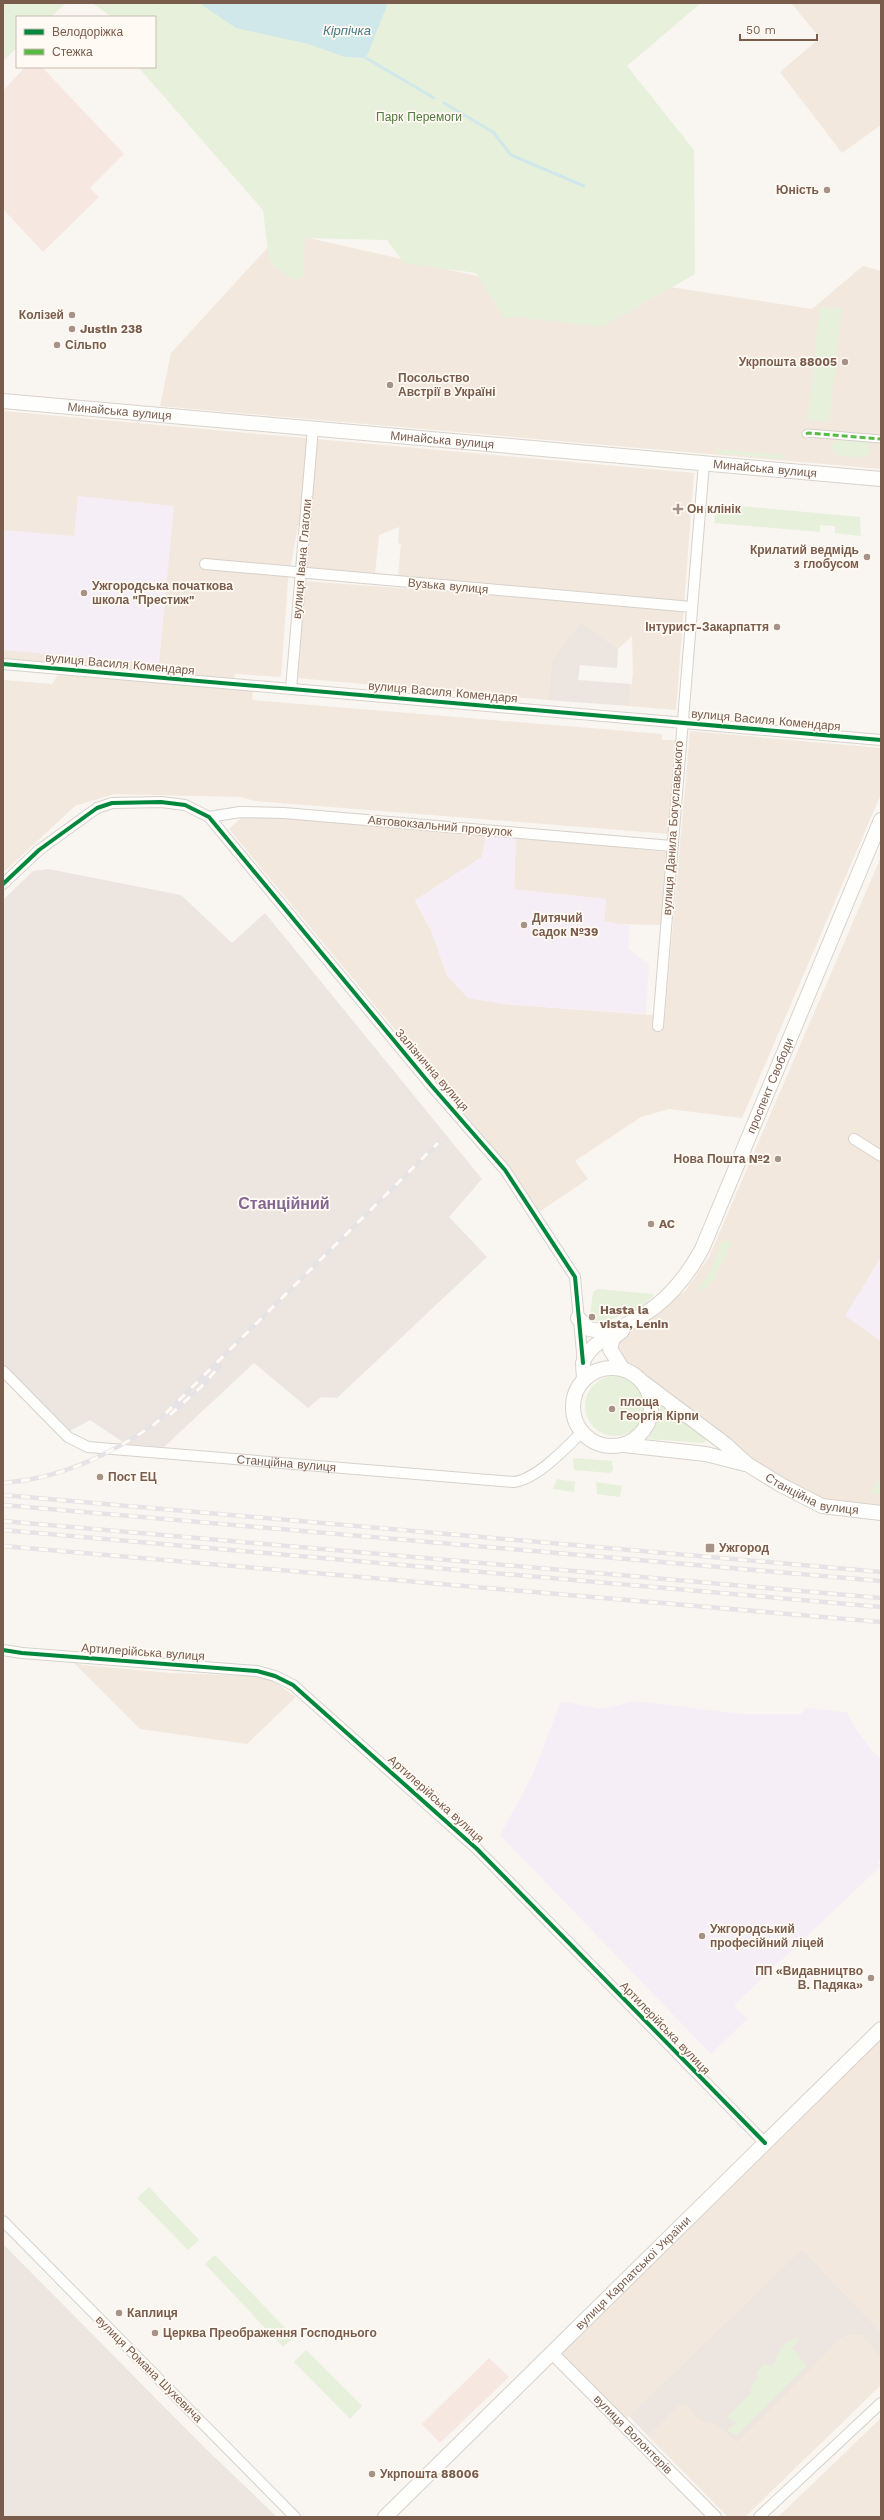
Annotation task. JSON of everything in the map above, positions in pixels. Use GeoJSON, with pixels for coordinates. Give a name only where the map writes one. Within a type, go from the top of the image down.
{"type":"FeatureCollection","features":[{"type":"Feature","properties":{"kind":"main road","name":"Минайська вулиця"},"geometry":{"type":"LineString","coordinates":[[3,401],[881,479]]}},
{"type":"Feature","properties":{"kind":"main road","name":"проспект Свободи"},"geometry":{"type":"LineString","coordinates":[[622,1368],[613,1357],[610,1346],[613,1338],[670,1293],[693,1265],[702,1249],[881,820]]}},
{"type":"Feature","properties":{"kind":"main road"},"geometry":{"type":"LineString","coordinates":[[578,1318],[589,1329],[611,1333]]}},
{"type":"Feature","properties":{"kind":"main road","name":"проспект Свободи"},"geometry":{"type":"LineString","coordinates":[[584,1363],[596,1345],[611,1333],[625,1327]]}},
{"type":"Feature","properties":{"kind":"main road","name":"Залізнична вулиця"},"geometry":{"type":"LineString","coordinates":[[584,1363],[584,1379]]}},
{"type":"Feature","properties":{"kind":"main road"},"geometry":{"type":"LineString","coordinates":[[622,1368],[634,1374],[644,1383],[649,1392],[651,1414],[642,1433],[624,1445],[601,1444],[588,1438],[576,1422],[573,1407],[576,1392],[584,1379],[602,1369],[622,1368]]}},
{"type":"Feature","properties":{"kind":"main road","name":"Станційна вулиця"},"geometry":{"type":"LineString","coordinates":[[644,1383],[725,1444],[747,1464],[822,1506],[881,1513]]}},
{"type":"Feature","properties":{"kind":"main road","name":"Станційна вулиця"},"geometry":{"type":"LineString","coordinates":[[624,1445],[706,1454],[747,1464]]}},
{"type":"Feature","properties":{"kind":"main road","name":"вулиця Карпатської України"},"geometry":{"type":"LineString","coordinates":[[385,2517],[881,2029]]}},
{"type":"Feature","properties":{"kind":"street","name":"вулиця Івана Глаголи"},"geometry":{"type":"LineString","coordinates":[[291,689],[313,428]]}},
{"type":"Feature","properties":{"kind":"street"},"geometry":{"type":"LineString","coordinates":[[806,434],[881,439]]}},
{"type":"Feature","properties":{"kind":"street","name":"вулиця Данила Богуславського"},"geometry":{"type":"LineString","coordinates":[[658,1026],[704,463]]}},
{"type":"Feature","properties":{"kind":"street","name":"Вузька вулиця"},"geometry":{"type":"LineString","coordinates":[[205,564],[692,607]]}},
{"type":"Feature","properties":{"kind":"street","name":"вулиця Василя Комендаря"},"geometry":{"type":"LineString","coordinates":[[3,664],[881,740]]}},
{"type":"Feature","properties":{"kind":"street"},"geometry":{"type":"LineString","coordinates":[[3,884],[38,850],[97,808],[112,803],[161,802],[185,805],[209,817]]}},
{"type":"Feature","properties":{"kind":"street","name":"Автовокзальний провулок"},"geometry":{"type":"LineString","coordinates":[[209,817],[240,812],[284,813],[672,846]]}},
{"type":"Feature","properties":{"kind":"street","name":"Залізнична вулиця"},"geometry":{"type":"LineString","coordinates":[[209,817],[324,958],[505,1170],[575,1277],[578,1318],[584,1363]]}},
{"type":"Feature","properties":{"kind":"street"},"geometry":{"type":"LineString","coordinates":[[854,1139],[881,1156]]}},
{"type":"Feature","properties":{"kind":"street","name":"Станційна вулиця"},"geometry":{"type":"LineString","coordinates":[[3,1371],[68,1437],[88,1448],[513,1482],[526,1478],[555,1458],[582,1432]]}},
{"type":"Feature","properties":{"kind":"street","name":"Артилерійська вулиця"},"geometry":{"type":"LineString","coordinates":[[3,1650],[22,1653],[257,1671],[275,1676],[293,1685],[477,1849],[765,2144]]}},
{"type":"Feature","properties":{"kind":"street","name":"вулиця Романа Шухевича"},"geometry":{"type":"LineString","coordinates":[[3,2221],[295,2517]]}},
{"type":"Feature","properties":{"kind":"street","name":"вулиця Волонтерів"},"geometry":{"type":"LineString","coordinates":[[552,2353],[714,2517]]}},
{"type":"Feature","properties":{"kind":"street"},"geometry":{"type":"LineString","coordinates":[[759,2517],[881,2403]]}},
{"type":"Feature","properties":{"kind":"shaded area"},"geometry":{"type":"Polygon","coordinates":[[[791,3],[881,3],[881,125],[842,153],[780,72],[820,38],[791,3]]]}},
{"type":"Feature","properties":{"kind":"shaded area"},"geometry":{"type":"Polygon","coordinates":[[[24,68],[43,68],[124,154],[90,188],[99,197],[43,252],[3,209],[3,91],[24,68]]]}},
{"type":"Feature","properties":{"kind":"shaded area"},"geometry":{"type":"Polygon","coordinates":[[[282,232],[609,306],[663,286],[812,309],[863,266],[881,271],[881,469],[160,406],[171,353],[282,232]]]}},
{"type":"Feature","properties":{"kind":"shaded area"},"geometry":{"type":"Polygon","coordinates":[[[3,411],[694,473],[676,710],[629,706],[633,672],[632,636],[618,649],[581,622],[552,659],[548,700],[296,678],[305,581],[634,606],[635,596],[398,576],[401,544],[398,543],[399,527],[379,535],[375,574],[305,567],[308,528],[298,526],[288,580],[281,677],[235,674],[234,679],[3,659],[3,411]]]}},
{"type":"Feature","properties":{"kind":"shaded area","name":"Ужгородська початкова школа \"Престиж\""},"geometry":{"type":"Polygon","coordinates":[[[78,496],[174,506],[159,664],[3,650],[3,530],[74,536],[78,496]]]}},
{"type":"Feature","properties":{"kind":"shaded area"},"geometry":{"type":"Polygon","coordinates":[[[581,622],[618,649],[617,668],[580,665],[578,680],[631,684],[629,706],[548,700],[552,659],[581,622]]]}},
{"type":"Feature","properties":{"kind":"shaded area"},"geometry":{"type":"Polygon","coordinates":[[[58,675],[253,690],[252,700],[662,734],[662,740],[678,740],[670,834],[255,801],[241,797],[114,794],[75,806],[3,873],[3,680],[52,684],[58,675]]]}},
{"type":"Feature","properties":{"kind":"shaded area"},"geometry":{"type":"Polygon","coordinates":[[[690,731],[881,748],[881,794],[742,1118],[669,1109],[641,1117],[575,1161],[588,1179],[539,1212],[512,1171],[229,829],[241,818],[257,816],[486,834],[482,857],[415,901],[431,930],[447,976],[502,1004],[665,1016],[690,731]]]}},
{"type":"Feature","properties":{"kind":"shaded area","name":"Дитячий садок №39"},"geometry":{"type":"Polygon","coordinates":[[[486,834],[516,836],[514,889],[606,899],[604,921],[630,926],[628,948],[649,965],[646,1014],[502,1004],[468,998],[447,976],[431,930],[415,900],[482,857],[486,834]]]}},
{"type":"Feature","properties":{"kind":"shaded area"},"geometry":{"type":"Polygon","coordinates":[[[516,836],[666,852],[661,925],[609,924],[604,921],[606,899],[514,890],[516,836]]]}},
{"type":"Feature","properties":{"kind":"shaded area"},"geometry":{"type":"Polygon","coordinates":[[[881,857],[881,1507],[830,1502],[814,1497],[751,1461],[624,1363],[616,1344],[620,1337],[685,1291],[709,1257],[881,857]]]}},
{"type":"Feature","properties":{"kind":"shaded area"},"geometry":{"type":"Polygon","coordinates":[[[48,869],[181,895],[232,943],[265,913],[482,1179],[449,1217],[487,1257],[337,1398],[321,1397],[308,1408],[254,1363],[164,1447],[126,1444],[90,1420],[70,1431],[3,1366],[3,900],[33,871],[48,869]]]}},
{"type":"Feature","properties":{"kind":"shaded area"},"geometry":{"type":"Polygon","coordinates":[[[881,1257],[881,1341],[845,1316],[881,1257]]]}},
{"type":"Feature","properties":{"kind":"shaded area"},"geometry":{"type":"Polygon","coordinates":[[[72,1661],[82,1665],[170,1673],[250,1676],[272,1680],[296,1697],[247,1744],[140,1729],[72,1661]]]}},
{"type":"Feature","properties":{"kind":"shaded area","name":"Ужгородський професійний ліцей"},"geometry":{"type":"Polygon","coordinates":[[[635,1701],[742,1714],[801,1714],[806,1708],[847,1712],[852,1723],[872,1751],[881,1758],[881,1859],[877,1862],[881,1866],[734,2005],[747,2019],[711,2054],[500,1835],[532,1776],[560,1704],[564,1702],[603,1709],[635,1701]]]}},
{"type":"Feature","properties":{"kind":"shaded area"},"geometry":{"type":"Polygon","coordinates":[[[881,2037],[881,2332],[802,2249],[625,2420],[563,2355],[562,2349],[881,2037]]]}},
{"type":"Feature","properties":{"kind":"shaded area"},"geometry":{"type":"Polygon","coordinates":[[[3,2244],[203,2446],[277,2517],[3,2517],[3,2244]]]}},
{"type":"Feature","properties":{"kind":"shaded area"},"geometry":{"type":"Polygon","coordinates":[[[802,2249],[881,2332],[881,2359],[863,2335],[851,2334],[840,2339],[737,2443],[715,2424],[700,2420],[686,2405],[680,2405],[648,2436],[629,2416],[802,2249]]]}},
{"type":"Feature","properties":{"kind":"shaded area"},"geometry":{"type":"Polygon","coordinates":[[[851,2334],[863,2334],[881,2359],[881,2385],[745,2517],[728,2517],[648,2436],[680,2405],[686,2405],[700,2419],[715,2424],[737,2443],[826,2352],[840,2339],[851,2334]]]}},
{"type":"Feature","properties":{"kind":"shaded area"},"geometry":{"type":"Polygon","coordinates":[[[489,2358],[509,2377],[440,2443],[422,2424],[489,2358]]]}},
{"type":"Feature","properties":{"kind":"shaded area"},"geometry":{"type":"Polygon","coordinates":[[[881,2418],[881,2517],[778,2517],[881,2418]]]}},
{"type":"Feature","properties":{"kind":"green space"},"geometry":{"type":"Polygon","coordinates":[[[3,3],[65,4],[52,16],[16,16],[16,49],[3,61],[3,3]]]}},
{"type":"Feature","properties":{"kind":"green space","name":"Парк Перемоги"},"geometry":{"type":"Polygon","coordinates":[[[92,3],[701,3],[627,66],[694,150],[695,274],[602,327],[519,317],[504,318],[476,273],[404,263],[387,240],[305,238],[303,277],[292,280],[269,261],[263,210],[139,68],[156,68],[156,16],[111,16],[92,3]]]}},
{"type":"Feature","properties":{"kind":"green space"},"geometry":{"type":"Polygon","coordinates":[[[820,307],[842,309],[829,422],[808,420],[820,307]]]}},
{"type":"Feature","properties":{"kind":"green space"},"geometry":{"type":"Polygon","coordinates":[[[838,438],[863,441],[868,444],[869,453],[864,458],[836,455],[832,446],[838,438]]]}},
{"type":"Feature","properties":{"kind":"green space"},"geometry":{"type":"Polygon","coordinates":[[[717,449],[785,455],[785,459],[717,453],[717,449]]]}},
{"type":"Feature","properties":{"kind":"green space"},"geometry":{"type":"Polygon","coordinates":[[[717,504],[860,517],[861,536],[835,533],[835,526],[820,525],[820,532],[714,523],[717,504]]]}},
{"type":"Feature","properties":{"kind":"green space"},"geometry":{"type":"Polygon","coordinates":[[[723,1240],[732,1243],[714,1279],[704,1290],[697,1289],[709,1274],[723,1240]]]}},
{"type":"Feature","properties":{"kind":"green space"},"geometry":{"type":"Polygon","coordinates":[[[598,1289],[653,1294],[654,1296],[638,1309],[600,1324],[590,1315],[593,1292],[598,1289]]]}},
{"type":"Feature","properties":{"kind":"green space"},"geometry":{"type":"Polygon","coordinates":[[[615,1376],[632,1381],[640,1389],[645,1406],[640,1423],[632,1431],[615,1436],[598,1431],[590,1423],[585,1406],[590,1389],[598,1381],[615,1376]]]}},
{"type":"Feature","properties":{"kind":"green space"},"geometry":{"type":"Polygon","coordinates":[[[660,1407],[705,1438],[706,1441],[704,1443],[648,1439],[657,1422],[660,1407]]]}},
{"type":"Feature","properties":{"kind":"green space"},"geometry":{"type":"Polygon","coordinates":[[[573,1459],[612,1461],[613,1470],[610,1473],[574,1470],[573,1459]]]}},
{"type":"Feature","properties":{"kind":"green space"},"geometry":{"type":"Polygon","coordinates":[[[881,1475],[881,1494],[870,1493],[881,1475]]]}},
{"type":"Feature","properties":{"kind":"green space"},"geometry":{"type":"Polygon","coordinates":[[[557,1479],[575,1482],[574,1492],[553,1489],[557,1479]]]}},
{"type":"Feature","properties":{"kind":"green space"},"geometry":{"type":"Polygon","coordinates":[[[596,1482],[622,1486],[620,1497],[597,1494],[596,1482]]]}},
{"type":"Feature","properties":{"kind":"green space"},"geometry":{"type":"Polygon","coordinates":[[[149,2187],[199,2240],[188,2250],[137,2198],[149,2187]]]}},
{"type":"Feature","properties":{"kind":"green space"},"geometry":{"type":"Polygon","coordinates":[[[215,2255],[294,2337],[283,2347],[205,2264],[215,2255]]]}},
{"type":"Feature","properties":{"kind":"green space"},"geometry":{"type":"Polygon","coordinates":[[[797,2338],[799,2340],[792,2348],[807,2366],[736,2436],[727,2430],[736,2423],[727,2417],[750,2394],[753,2383],[758,2377],[756,2373],[765,2364],[770,2366],[775,2362],[782,2347],[789,2341],[797,2338]]]}},
{"type":"Feature","properties":{"kind":"green space"},"geometry":{"type":"Polygon","coordinates":[[[306,2350],[362,2406],[350,2419],[294,2362],[306,2350]]]}},
{"type":"Feature","properties":{"kind":"water","name":"Кірпічка"},"geometry":{"type":"Polygon","coordinates":[[[199,3],[388,3],[366,58],[345,57],[308,44],[236,28],[199,3]]]}},
{"type":"Feature","properties":{"kind":"waterway"},"geometry":{"type":"LineString","coordinates":[[366,58],[434,98]]}},
{"type":"Feature","properties":{"kind":"waterway"},"geometry":{"type":"LineString","coordinates":[[444,103],[493,132],[511,155],[584,186]]}},
{"type":"Feature","properties":{"kind":"railway"},"geometry":{"type":"LineString","coordinates":[[3,1483],[24,1481],[64,1471],[83,1464],[120,1446],[155,1424],[438,1143]]}},
{"type":"Feature","properties":{"kind":"railway"},"geometry":{"type":"LineString","coordinates":[[170,1415],[201,1387],[220,1366]]}},
{"type":"Feature","properties":{"kind":"railway"},"geometry":{"type":"LineString","coordinates":[[3,1495],[881,1572]]}},
{"type":"Feature","properties":{"kind":"railway"},"geometry":{"type":"LineString","coordinates":[[3,1505],[881,1581]]}},
{"type":"Feature","properties":{"kind":"railway"},"geometry":{"type":"LineString","coordinates":[[3,1521],[881,1598]]}},
{"type":"Feature","properties":{"kind":"railway"},"geometry":{"type":"LineString","coordinates":[[3,1530],[881,1607]]}},
{"type":"Feature","properties":{"kind":"railway"},"geometry":{"type":"LineString","coordinates":[[3,1546],[881,1622]]}},
{"type":"Feature","properties":{"kind":"marked path"},"geometry":{"type":"LineString","coordinates":[[806,434],[881,439]]}},
{"type":"Feature","properties":{"kind":"cycle path"},"geometry":{"type":"LineString","coordinates":[[3,664],[881,740]]}},
{"type":"Feature","properties":{"kind":"cycle path"},"geometry":{"type":"LineString","coordinates":[[3,884],[39,850],[97,808],[112,803],[161,802],[185,805],[209,817],[430,1084],[505,1170],[575,1277],[583,1363]]}},
{"type":"Feature","properties":{"kind":"cycle path"},"geometry":{"type":"LineString","coordinates":[[3,1650],[22,1653],[257,1671],[275,1676],[293,1685],[477,1849],[765,2143]]}},
{"type":"Feature","properties":{"kind":"place","name":"Юність"},"geometry":{"type":"Point","coordinates":[827,190]}},
{"type":"Feature","properties":{"kind":"place","name":"Колізей"},"geometry":{"type":"Point","coordinates":[72,315]}},
{"type":"Feature","properties":{"kind":"place","name":"Justin 238"},"geometry":{"type":"Point","coordinates":[72,329]}},
{"type":"Feature","properties":{"kind":"place","name":"Сільпо"},"geometry":{"type":"Point","coordinates":[57,345]}},
{"type":"Feature","properties":{"kind":"place","name":"Укрпошта 88005"},"geometry":{"type":"Point","coordinates":[845,362]}},
{"type":"Feature","properties":{"kind":"place","name":"Посольство Австрії в Україні"},"geometry":{"type":"Point","coordinates":[390,385]}},
{"type":"Feature","properties":{"kind":"place","name":"Он клінік"},"geometry":{"type":"Point","coordinates":[678,509]}},
{"type":"Feature","properties":{"kind":"place","name":"Крилатий ведмідь з глобусом"},"geometry":{"type":"Point","coordinates":[867,557]}},
{"type":"Feature","properties":{"kind":"place","name":"Ужгородська початкова школа \"Престиж\""},"geometry":{"type":"Point","coordinates":[84,593]}},
{"type":"Feature","properties":{"kind":"place","name":"Інтурист-Закарпаття"},"geometry":{"type":"Point","coordinates":[777,627]}},
{"type":"Feature","properties":{"kind":"place","name":"Дитячий садок №39"},"geometry":{"type":"Point","coordinates":[524,925]}},
{"type":"Feature","properties":{"kind":"place","name":"Нова Пошта №2"},"geometry":{"type":"Point","coordinates":[778,1159]}},
{"type":"Feature","properties":{"kind":"place","name":"AC"},"geometry":{"type":"Point","coordinates":[651,1224]}},
{"type":"Feature","properties":{"kind":"place","name":"Hasta la vista, Lenin"},"geometry":{"type":"Point","coordinates":[592,1317]}},
{"type":"Feature","properties":{"kind":"place","name":"площа Георгія Кірпи"},"geometry":{"type":"Point","coordinates":[612,1409]}},
{"type":"Feature","properties":{"kind":"place","name":"Пост ЕЦ"},"geometry":{"type":"Point","coordinates":[100,1477]}},
{"type":"Feature","properties":{"kind":"place","name":"Ужгород"},"geometry":{"type":"Point","coordinates":[710,1548]}},
{"type":"Feature","properties":{"kind":"place","name":"Ужгородський професійний ліцей"},"geometry":{"type":"Point","coordinates":[702,1936]}},
{"type":"Feature","properties":{"kind":"place","name":"ПП «Видавництво В. Падяка»"},"geometry":{"type":"Point","coordinates":[871,1978]}},
{"type":"Feature","properties":{"kind":"place","name":"Каплиця"},"geometry":{"type":"Point","coordinates":[119,2313]}},
{"type":"Feature","properties":{"kind":"place","name":"Церква Преображення Господнього"},"geometry":{"type":"Point","coordinates":[155,2333]}},
{"type":"Feature","properties":{"kind":"place","name":"Укрпошта 88006"},"geometry":{"type":"Point","coordinates":[372,2474]}},
{"type":"Feature","properties":{"kind":"district","name":"Станційний"},"geometry":{"type":"Point","coordinates":[284,1203]}}]}
